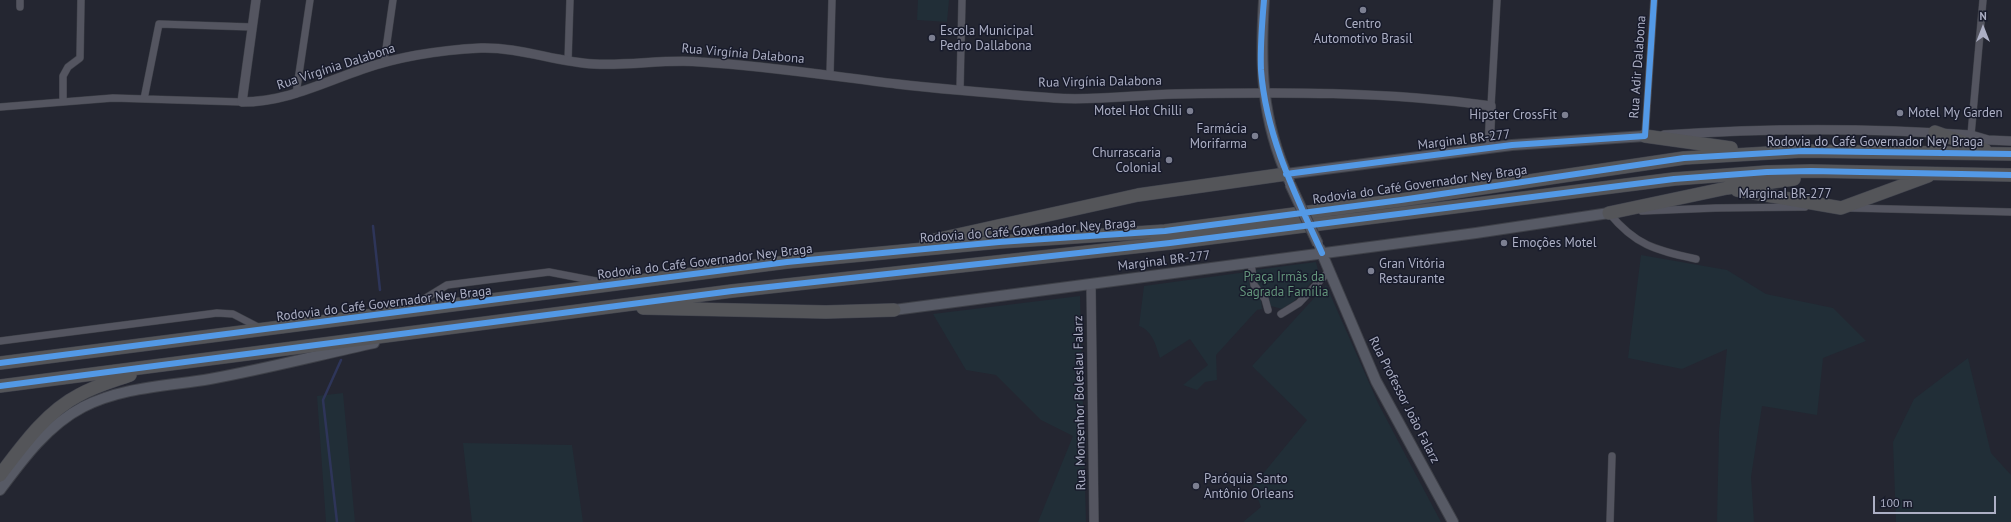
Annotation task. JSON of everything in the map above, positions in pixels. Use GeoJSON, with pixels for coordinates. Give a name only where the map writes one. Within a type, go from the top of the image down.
{"type":"FeatureCollection","features":[{"type":"Feature","properties":{"kind":"highway"},"geometry":{"type":"LineString","coordinates":[[1934,132],[1996,154]]}},
{"type":"Feature","properties":{"kind":"highway"},"geometry":{"type":"LineString","coordinates":[[1645,136],[1759,152]]}},
{"type":"Feature","properties":{"kind":"highway","name":"Rodovia do Café Governador Ney Braga"},"geometry":{"type":"LineString","coordinates":[[0,363],[748,267],[1015,241],[1165,231],[1401,200],[1660,160],[1759,152],[1849,151],[2011,154]]}},
{"type":"Feature","properties":{"kind":"highway","name":"Rodovia do Café Governador Ney Braga"},"geometry":{"type":"LineString","coordinates":[[0,386],[601,307],[1170,243],[1666,180],[1767,172],[1896,172],[2011,175]]}},
{"type":"Feature","properties":{"kind":"highway"},"geometry":{"type":"LineString","coordinates":[[1610,213],[1727,188],[1786,180],[1896,172]]}},
{"type":"Feature","properties":{"kind":"highway"},"geometry":{"type":"LineString","coordinates":[[1727,188],[1841,208],[1936,173]]}},
{"type":"Feature","properties":{"kind":"highway"},"geometry":{"type":"LineString","coordinates":[[873,254],[1132,196],[1288,179]]}},
{"type":"Feature","properties":{"kind":"highway"},"geometry":{"type":"LineString","coordinates":[[601,307],[826,312],[894,310]]}},
{"type":"Feature","properties":{"kind":"highway"},"geometry":{"type":"LineString","coordinates":[[0,475],[32,434],[66,404],[93,388],[156,366]]}},
{"type":"Feature","properties":{"kind":"main road","name":"Rua Professor João Falarz"},"geometry":{"type":"LineString","coordinates":[[1264,0],[1261,59],[1264,94],[1272,132],[1288,179],[1330,270],[1374,376],[1453,522]]}},
{"type":"Feature","properties":{"kind":"main road","name":"Marginal BR-277"},"geometry":{"type":"LineString","coordinates":[[1288,179],[1489,148],[1562,140],[1645,136]]}},
{"type":"Feature","properties":{"kind":"main road","name":"Marginal BR-277"},"geometry":{"type":"LineString","coordinates":[[894,310],[1252,263],[1610,213]]}},
{"type":"Feature","properties":{"kind":"main road"},"geometry":{"type":"LineString","coordinates":[[0,490],[40,441],[74,412],[97,400],[115,394],[233,374],[422,331]]}},
{"type":"Feature","properties":{"kind":"street"},"geometry":{"type":"LineString","coordinates":[[63,101],[63,76],[65,71],[80,58],[81,0]]}},
{"type":"Feature","properties":{"kind":"street"},"geometry":{"type":"LineString","coordinates":[[242,102],[256,0]]}},
{"type":"Feature","properties":{"kind":"street"},"geometry":{"type":"LineString","coordinates":[[296,94],[310,0]]}},
{"type":"Feature","properties":{"kind":"street"},"geometry":{"type":"LineString","coordinates":[[384,63],[393,0]]}},
{"type":"Feature","properties":{"kind":"street"},"geometry":{"type":"LineString","coordinates":[[568,61],[570,0]]}},
{"type":"Feature","properties":{"kind":"street"},"geometry":{"type":"LineString","coordinates":[[830,74],[832,0]]}},
{"type":"Feature","properties":{"kind":"street"},"geometry":{"type":"LineString","coordinates":[[960,90],[962,0]]}},
{"type":"Feature","properties":{"kind":"street"},"geometry":{"type":"LineString","coordinates":[[1489,148],[1496,0]]}},
{"type":"Feature","properties":{"kind":"street","name":"Rua Adir Dalabona"},"geometry":{"type":"LineString","coordinates":[[1645,136],[1654,0]]}},
{"type":"Feature","properties":{"kind":"street"},"geometry":{"type":"LineString","coordinates":[[1971,135],[1983,0]]}},
{"type":"Feature","properties":{"kind":"street"},"geometry":{"type":"LineString","coordinates":[[144,98],[159,24],[252,27]]}},
{"type":"Feature","properties":{"kind":"street","name":"Rua Virgínia Dalabona"},"geometry":{"type":"LineString","coordinates":[[0,107],[113,98],[242,102],[276,100],[384,63],[442,52],[491,48],[519,50],[568,61],[597,64],[698,61],[830,74],[960,90],[1065,98],[1172,94],[1414,96],[1491,106]]}},
{"type":"Feature","properties":{"kind":"street","name":"Marginal BR-277"},"geometry":{"type":"LineString","coordinates":[[1645,136],[1773,130],[1934,132],[1971,135],[1988,140],[2011,141]]}},
{"type":"Feature","properties":{"kind":"street","name":"Marginal BR-277"},"geometry":{"type":"LineString","coordinates":[[1610,213],[1748,207],[2011,212]]}},
{"type":"Feature","properties":{"kind":"street"},"geometry":{"type":"LineString","coordinates":[[1610,213],[1620,226],[1640,242],[1652,247],[1696,259]]}},
{"type":"Feature","properties":{"kind":"street"},"geometry":{"type":"LineString","coordinates":[[1252,263],[1254,285],[1265,299],[1268,310]]}},
{"type":"Feature","properties":{"kind":"street"},"geometry":{"type":"LineString","coordinates":[[1281,314],[1299,303],[1330,270]]}},
{"type":"Feature","properties":{"kind":"street"},"geometry":{"type":"LineString","coordinates":[[402,312],[447,285],[541,273],[549,272],[615,285]]}},
{"type":"Feature","properties":{"kind":"street","name":"Rua Monsenhor Boleslau Falarz"},"geometry":{"type":"LineString","coordinates":[[1091,284],[1094,522]]}},
{"type":"Feature","properties":{"kind":"street"},"geometry":{"type":"LineString","coordinates":[[0,341],[217,313],[233,314],[263,330]]}},
{"type":"Feature","properties":{"kind":"street"},"geometry":{"type":"LineString","coordinates":[[1610,522],[1612,456]]}},
{"type":"Feature","properties":{"kind":"green space"},"geometry":{"type":"Polygon","coordinates":[[[918,0],[949,0],[947,22],[917,20],[918,0]]]}},
{"type":"Feature","properties":{"kind":"green space"},"geometry":{"type":"Polygon","coordinates":[[[1641,255],[1727,270],[1766,294],[1833,308],[1866,341],[1823,358],[1817,415],[1762,406],[1751,477],[1754,522],[1717,522],[1719,431],[1727,349],[1682,369],[1628,358],[1641,255]]]}},
{"type":"Feature","properties":{"kind":"green space","name":"Praça Irmãs da Sagrada Família"},"geometry":{"type":"Polygon","coordinates":[[[1316,262],[1319,274],[1294,301],[1282,309],[1271,306],[1265,293],[1256,283],[1255,270],[1316,262]]]}},
{"type":"Feature","properties":{"kind":"green space"},"geometry":{"type":"Polygon","coordinates":[[[1247,272],[1251,290],[1261,300],[1262,309],[1257,310],[1216,355],[1217,380],[1205,382],[1197,390],[1183,385],[1208,365],[1190,339],[1160,358],[1151,335],[1144,328],[1139,326],[1144,286],[1247,272]]]}},
{"type":"Feature","properties":{"kind":"green space"},"geometry":{"type":"Polygon","coordinates":[[[1326,285],[1378,403],[1441,522],[1243,522],[1261,507],[1253,486],[1307,420],[1252,366],[1326,285]]]}},
{"type":"Feature","properties":{"kind":"green space"},"geometry":{"type":"Polygon","coordinates":[[[1080,296],[1086,522],[1038,522],[1073,436],[1041,420],[996,375],[966,370],[933,314],[1080,296]]]}},
{"type":"Feature","properties":{"kind":"green space"},"geometry":{"type":"Polygon","coordinates":[[[1968,358],[1991,453],[2011,475],[2011,522],[1896,522],[1893,442],[1914,399],[1968,358]]]}},
{"type":"Feature","properties":{"kind":"green space"},"geometry":{"type":"Polygon","coordinates":[[[343,393],[355,522],[326,522],[317,396],[343,393]]]}},
{"type":"Feature","properties":{"kind":"green space"},"geometry":{"type":"Polygon","coordinates":[[[463,443],[572,445],[583,522],[472,522],[463,443]]]}},
{"type":"Feature","properties":{"kind":"waterway"},"geometry":{"type":"LineString","coordinates":[[373,226],[380,290]]}},
{"type":"Feature","properties":{"kind":"waterway"},"geometry":{"type":"LineString","coordinates":[[337,522],[323,400],[341,360]]}},
{"type":"Feature","properties":{"kind":"cycle path"},"geometry":{"type":"LineString","coordinates":[[1264,0],[1261,70],[1269,118],[1275,141],[1292,187],[1322,253]]}},
{"type":"Feature","properties":{"kind":"cycle path"},"geometry":{"type":"LineString","coordinates":[[1286,174],[1512,145],[1645,136],[1654,0]]}},
{"type":"Feature","properties":{"kind":"cycle path"},"geometry":{"type":"LineString","coordinates":[[0,363],[787,262],[999,242],[1165,231],[1401,200],[1684,158],[1803,151],[2011,154]]}},
{"type":"Feature","properties":{"kind":"cycle path"},"geometry":{"type":"LineString","coordinates":[[0,386],[732,291],[1170,243],[1674,179],[1767,172],[1811,171],[2011,175]]}},
{"type":"Feature","properties":{"kind":"place","name":"Centro Automotivo Brasil"},"geometry":{"type":"Point","coordinates":[1363,10]}},
{"type":"Feature","properties":{"kind":"place","name":"Escola Municipal Pedro Dallabona"},"geometry":{"type":"Point","coordinates":[932,38]}},
{"type":"Feature","properties":{"kind":"place","name":"Motel Hot Chilli"},"geometry":{"type":"Point","coordinates":[1190,111]}},
{"type":"Feature","properties":{"kind":"place","name":"Motel My Garden"},"geometry":{"type":"Point","coordinates":[1900,113]}},
{"type":"Feature","properties":{"kind":"place","name":"Hipster CrossFit"},"geometry":{"type":"Point","coordinates":[1565,115]}},
{"type":"Feature","properties":{"kind":"place","name":"Farmácia Morifarma"},"geometry":{"type":"Point","coordinates":[1255,136]}},
{"type":"Feature","properties":{"kind":"place","name":"Churrascaria Colonial"},"geometry":{"type":"Point","coordinates":[1169,160]}},
{"type":"Feature","properties":{"kind":"place","name":"Emoções Motel"},"geometry":{"type":"Point","coordinates":[1504,243]}},
{"type":"Feature","properties":{"kind":"place","name":"Gran Vitória Restaurante"},"geometry":{"type":"Point","coordinates":[1371,271]}},
{"type":"Feature","properties":{"kind":"place","name":"Paróquia Santo Antônio Orleans"},"geometry":{"type":"Point","coordinates":[1196,486]}}]}
